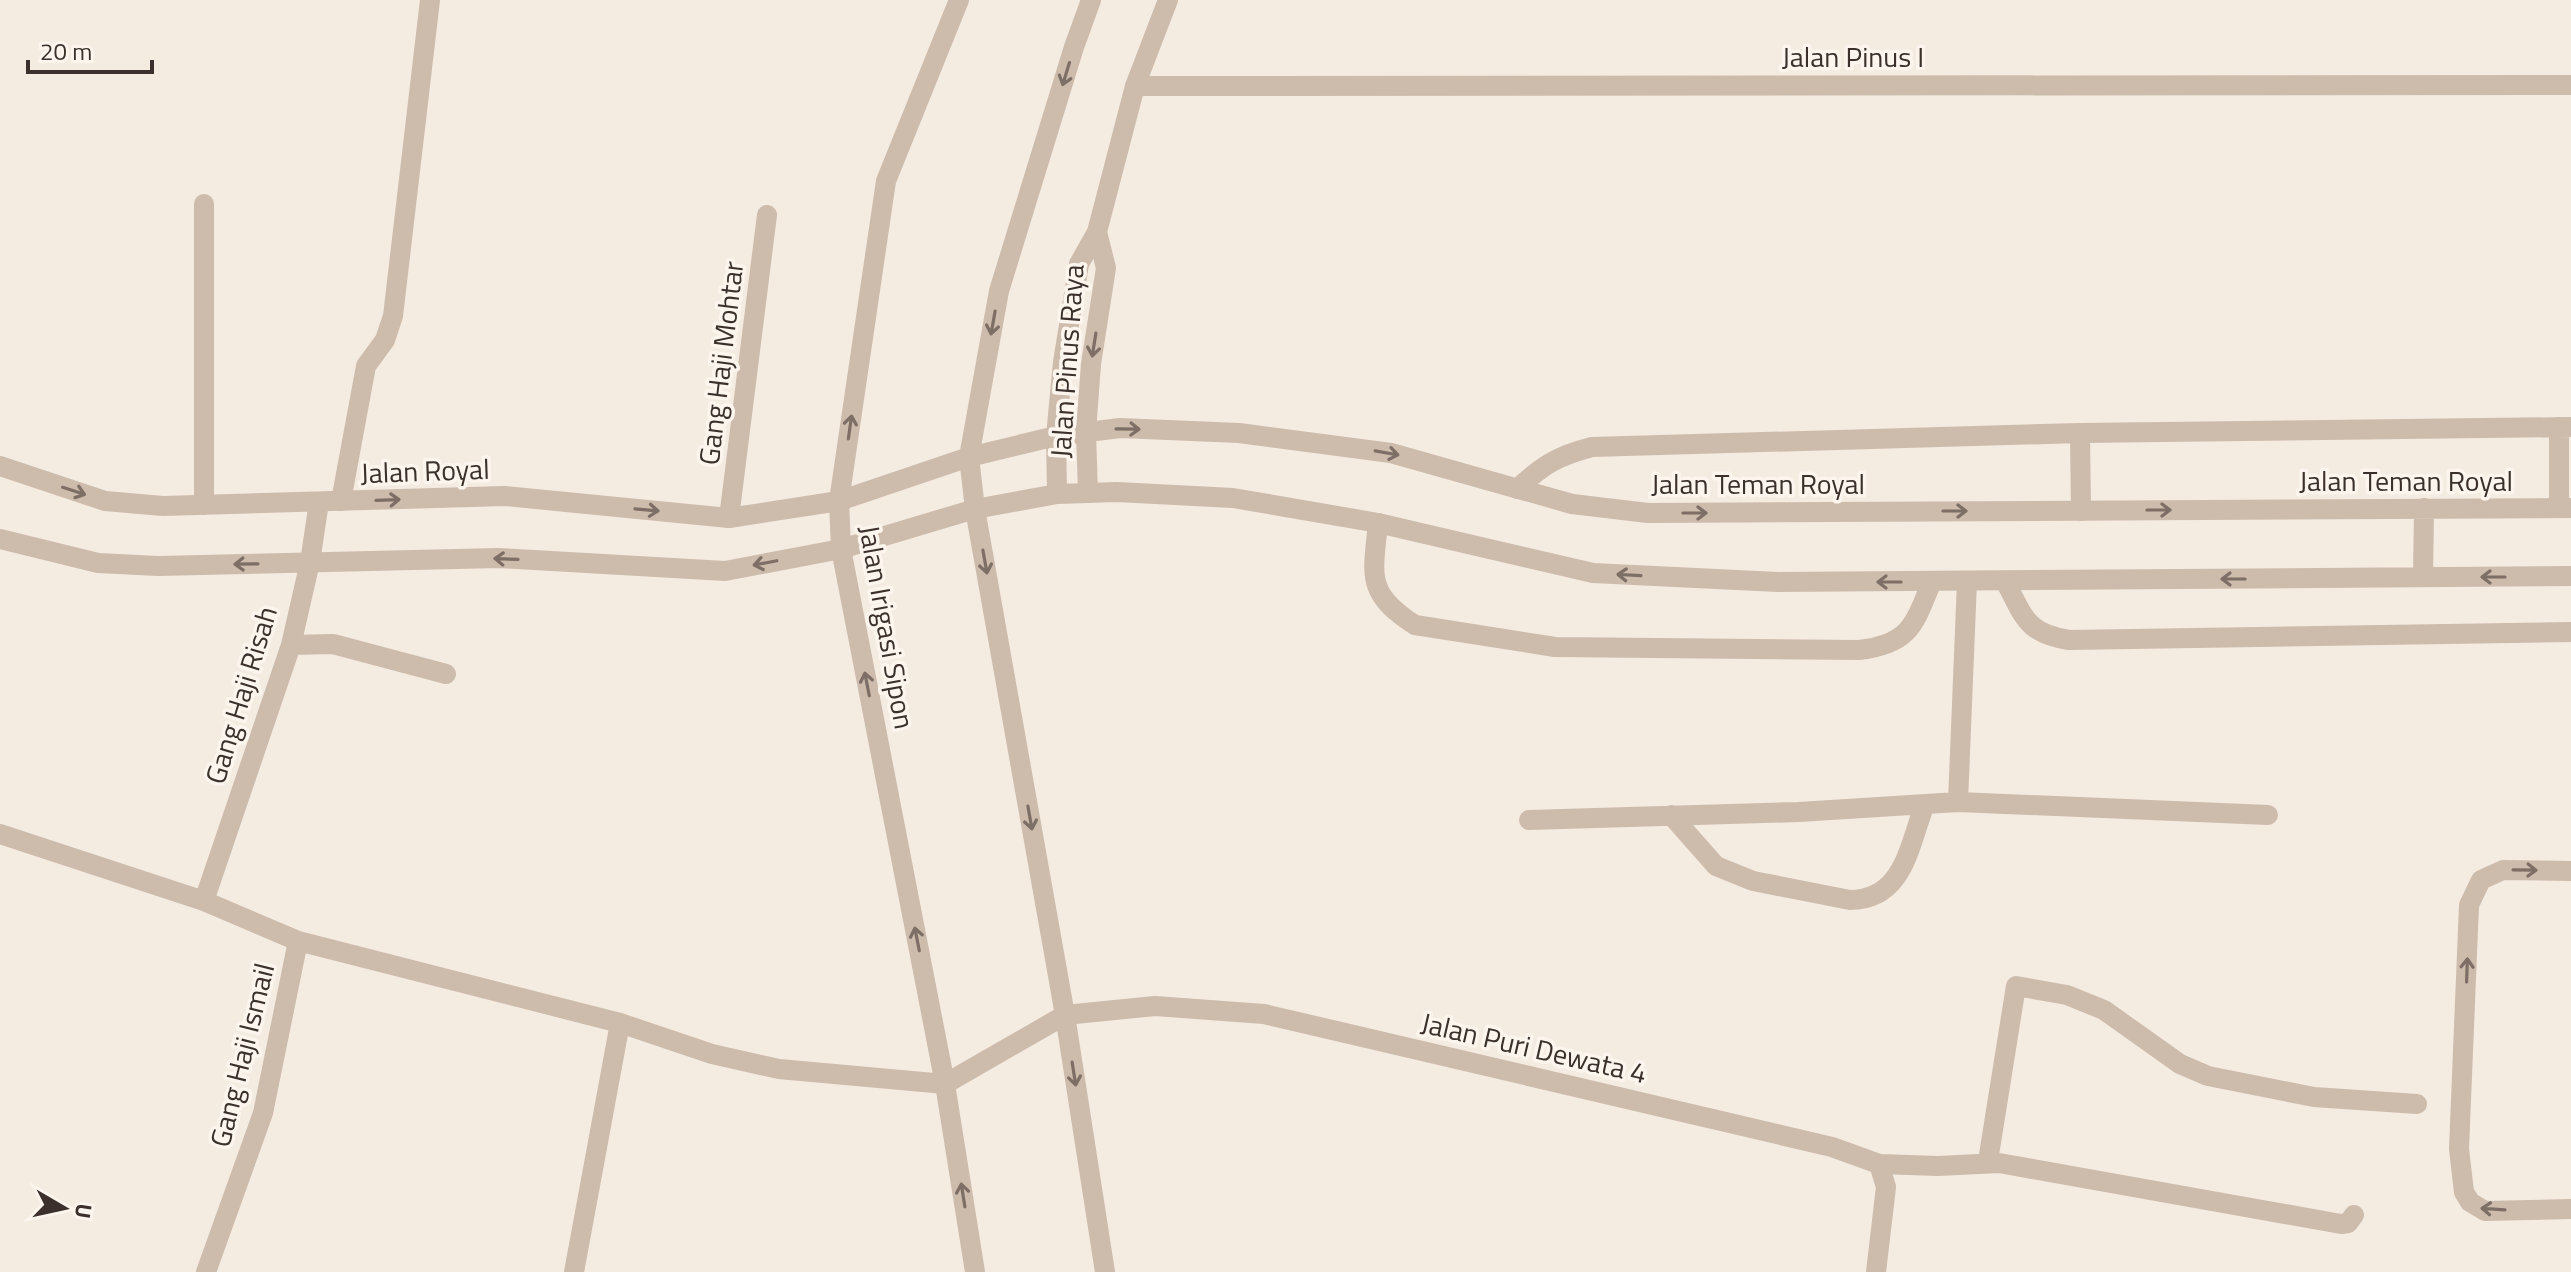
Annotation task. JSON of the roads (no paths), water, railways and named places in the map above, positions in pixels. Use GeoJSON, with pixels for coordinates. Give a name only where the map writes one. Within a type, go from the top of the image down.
{"type":"FeatureCollection","features":[{"type":"Feature","properties":{"kind":"street"},"geometry":{"type":"LineString","coordinates":[[341,501],[366,366],[385,340],[393,316],[430,0]]}},
{"type":"Feature","properties":{"kind":"street","name":"Jalan Irigasi Sipon"},"geometry":{"type":"LineString","coordinates":[[959,0],[886,181],[847,498],[849,546],[945,1084],[975,1272]]}},
{"type":"Feature","properties":{"kind":"street"},"geometry":{"type":"LineString","coordinates":[[1091,0],[999,291],[964,459],[969,511],[1065,1015],[1105,1272]]}},
{"type":"Feature","properties":{"kind":"street","name":"Jalan Pinus Raya"},"geometry":{"type":"LineString","coordinates":[[1057,494],[1056,436],[1063,362],[1079,264],[1097,232],[1135,86],[1168,0]]}},
{"type":"Feature","properties":{"kind":"street","name":"Jalan Pinus I"},"geometry":{"type":"LineString","coordinates":[[1135,86],[2571,85]]}},
{"type":"Feature","properties":{"kind":"street"},"geometry":{"type":"LineString","coordinates":[[204,204],[204,505]]}},
{"type":"Feature","properties":{"kind":"street","name":"Gang Haji Mohtar"},"geometry":{"type":"LineString","coordinates":[[729,518],[767,215]]}},
{"type":"Feature","properties":{"kind":"street","name":"Jalan Pinus Raya"},"geometry":{"type":"LineString","coordinates":[[1088,493],[1086,432],[1091,364],[1106,268],[1097,232]]}},
{"type":"Feature","properties":{"kind":"street"},"geometry":{"type":"LineString","coordinates":[[1517,489],[1545,464],[1564,454],[1592,447],[2080,433],[2565,427],[2565,508]]}},
{"type":"Feature","properties":{"kind":"street","name":"Jalan Teman Royal"},"geometry":{"type":"LineString","coordinates":[[847,498],[964,459],[1056,436],[1120,428],[1239,433],[1391,453],[1572,504],[1648,513],[2565,508]]}},
{"type":"Feature","properties":{"kind":"street"},"geometry":{"type":"LineString","coordinates":[[2080,433],[2081,511]]}},
{"type":"Feature","properties":{"kind":"street","name":"Jalan Royal"},"geometry":{"type":"LineString","coordinates":[[0,466],[105,501],[163,506],[505,496],[729,518],[847,498]]}},
{"type":"Feature","properties":{"kind":"street"},"geometry":{"type":"LineString","coordinates":[[0,539],[98,563],[158,566],[499,558],[725,571],[849,546],[969,511],[1057,494],[1117,492],[1233,498],[1378,523],[1593,573],[1778,582],[2571,576]]}},
{"type":"Feature","properties":{"kind":"street","name":"Gang Haji Risah"},"geometry":{"type":"LineString","coordinates":[[204,901],[291,645],[310,562],[319,502]]}},
{"type":"Feature","properties":{"kind":"street"},"geometry":{"type":"LineString","coordinates":[[2423,577],[2424,508]]}},
{"type":"Feature","properties":{"kind":"street"},"geometry":{"type":"LineString","coordinates":[[1378,523],[1372,576],[1376,587],[1399,615],[1415,625],[1555,647],[1859,650],[1882,647],[1899,640],[1913,627],[1932,581]]}},
{"type":"Feature","properties":{"kind":"street"},"geometry":{"type":"LineString","coordinates":[[1958,802],[1967,581]]}},
{"type":"Feature","properties":{"kind":"street"},"geometry":{"type":"LineString","coordinates":[[2005,581],[2032,628],[2053,638],[2069,640],[2571,632]]}},
{"type":"Feature","properties":{"kind":"street"},"geometry":{"type":"LineString","coordinates":[[291,645],[333,644],[446,674]]}},
{"type":"Feature","properties":{"kind":"street"},"geometry":{"type":"LineString","coordinates":[[1529,820],[1799,812],[1958,802],[2268,815]]}},
{"type":"Feature","properties":{"kind":"street"},"geometry":{"type":"LineString","coordinates":[[1671,815],[1716,866],[1753,881],[1850,900],[1865,900],[1890,888],[1899,874],[1925,804]]}},
{"type":"Feature","properties":{"kind":"street"},"geometry":{"type":"LineString","coordinates":[[0,834],[204,901],[298,941],[620,1023],[712,1054],[779,1069],[945,1084],[1065,1015]]}},
{"type":"Feature","properties":{"kind":"street"},"geometry":{"type":"LineString","coordinates":[[2571,871],[2503,870],[2481,880],[2469,905],[2459,1149],[2464,1192],[2470,1202],[2485,1211],[2571,1209]]}},
{"type":"Feature","properties":{"kind":"street","name":"Gang Haji Ismail"},"geometry":{"type":"LineString","coordinates":[[206,1272],[263,1113],[298,941]]}},
{"type":"Feature","properties":{"kind":"street"},"geometry":{"type":"LineString","coordinates":[[1988,1161],[2016,986],[2067,995],[2104,1010],[2180,1064],[2208,1076],[2314,1097],[2417,1104]]}},
{"type":"Feature","properties":{"kind":"street","name":"Jalan Puri Dewata 4"},"geometry":{"type":"LineString","coordinates":[[1065,1015],[1155,1006],[1264,1014],[1832,1147],[1879,1164],[1938,1166],[1988,1161],[2341,1224],[2348,1223],[2354,1215]]}},
{"type":"Feature","properties":{"kind":"street"},"geometry":{"type":"LineString","coordinates":[[574,1272],[620,1023]]}},
{"type":"Feature","properties":{"kind":"street"},"geometry":{"type":"LineString","coordinates":[[1876,1272],[1886,1187],[1879,1164]]}}]}
